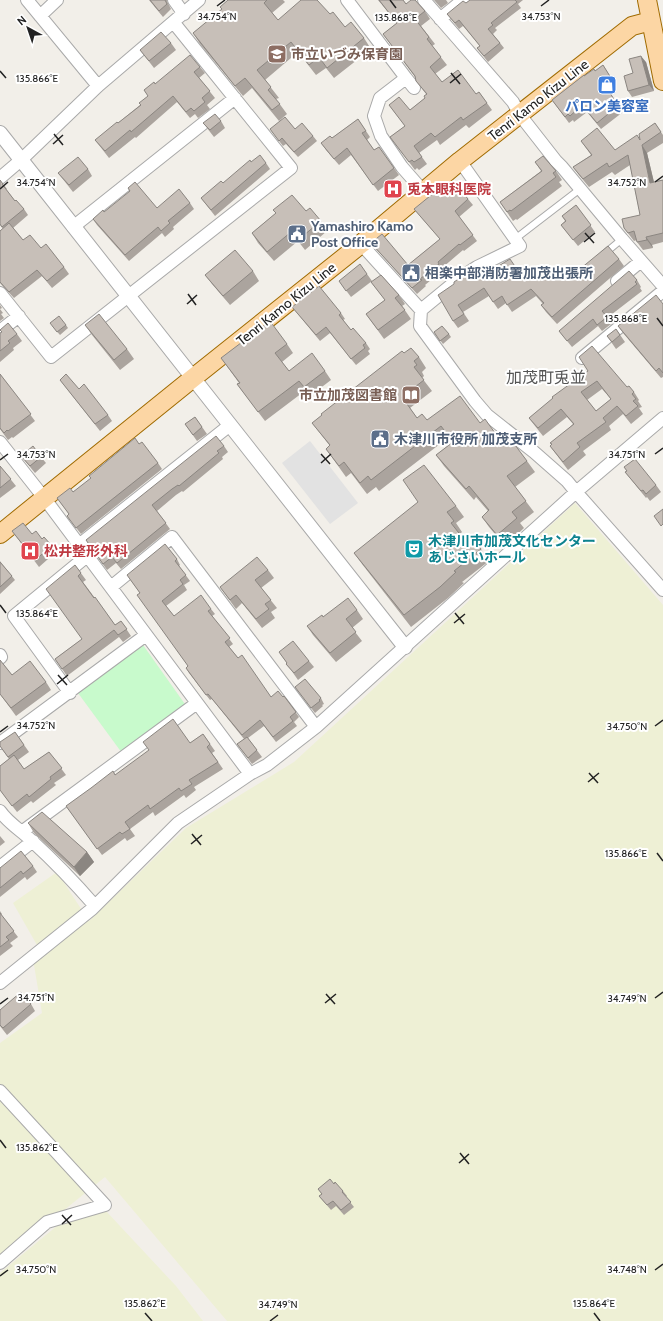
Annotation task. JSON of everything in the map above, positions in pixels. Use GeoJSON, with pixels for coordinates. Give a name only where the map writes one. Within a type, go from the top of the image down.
{"type":"FeatureCollection","features":[{"type":"Feature","properties":{"kind":"main road"},"geometry":{"type":"LineString","coordinates":[[647,0],[654,20],[663,81]]}},
{"type":"Feature","properties":{"kind":"main road","name":"Tenri Kamo Kizu Line"},"geometry":{"type":"LineString","coordinates":[[0,534],[361,244],[460,161],[632,26],[654,20]]}},
{"type":"Feature","properties":{"kind":"street"},"geometry":{"type":"LineString","coordinates":[[28,0],[98,86]]}},
{"type":"Feature","properties":{"kind":"street"},"geometry":{"type":"LineString","coordinates":[[40,16],[57,0]]}},
{"type":"Feature","properties":{"kind":"street"},"geometry":{"type":"LineString","coordinates":[[174,0],[184,14]]}},
{"type":"Feature","properties":{"kind":"street"},"geometry":{"type":"LineString","coordinates":[[0,178],[21,160],[98,86],[174,23],[199,0]]}},
{"type":"Feature","properties":{"kind":"street"},"geometry":{"type":"LineString","coordinates":[[347,0],[414,88]]}},
{"type":"Feature","properties":{"kind":"street"},"geometry":{"type":"LineString","coordinates":[[424,0],[513,102],[520,114],[556,161],[562,166],[622,240],[663,286]]}},
{"type":"Feature","properties":{"kind":"street"},"geometry":{"type":"LineString","coordinates":[[440,19],[463,0]]}},
{"type":"Feature","properties":{"kind":"street"},"geometry":{"type":"LineString","coordinates":[[0,293],[51,357],[291,168],[174,23]]}},
{"type":"Feature","properties":{"kind":"street"},"geometry":{"type":"LineString","coordinates":[[406,78],[380,98],[374,116],[381,136],[402,167],[423,191]]}},
{"type":"Feature","properties":{"kind":"street"},"geometry":{"type":"LineString","coordinates":[[73,227],[235,98]]}},
{"type":"Feature","properties":{"kind":"street"},"geometry":{"type":"LineString","coordinates":[[0,133],[405,648]]}},
{"type":"Feature","properties":{"kind":"street"},"geometry":{"type":"LineString","coordinates":[[421,310],[460,278],[477,267],[520,246],[460,161]]}},
{"type":"Feature","properties":{"kind":"street"},"geometry":{"type":"LineString","coordinates":[[361,244],[421,310],[420,326],[483,410],[567,481],[663,590]]}},
{"type":"Feature","properties":{"kind":"street"},"geometry":{"type":"LineString","coordinates":[[606,291],[641,261]]}},
{"type":"Feature","properties":{"kind":"street"},"geometry":{"type":"LineString","coordinates":[[580,359],[663,291]]}},
{"type":"Feature","properties":{"kind":"street"},"geometry":{"type":"LineString","coordinates":[[0,331],[19,316]]}},
{"type":"Feature","properties":{"kind":"street"},"geometry":{"type":"LineString","coordinates":[[0,983],[95,906],[178,823],[250,774],[267,765],[316,727],[576,492],[663,418]]}},
{"type":"Feature","properties":{"kind":"street"},"geometry":{"type":"LineString","coordinates":[[79,545],[230,425]]}},
{"type":"Feature","properties":{"kind":"street"},"geometry":{"type":"LineString","coordinates":[[0,442],[45,499],[250,774]]}},
{"type":"Feature","properties":{"kind":"street"},"geometry":{"type":"LineString","coordinates":[[111,587],[172,537],[316,727]]}},
{"type":"Feature","properties":{"kind":"street"},"geometry":{"type":"LineString","coordinates":[[70,693],[14,616],[87,556]]}},
{"type":"Feature","properties":{"kind":"street"},"geometry":{"type":"LineString","coordinates":[[0,743],[70,693],[146,635]]}},
{"type":"Feature","properties":{"kind":"street"},"geometry":{"type":"LineString","coordinates":[[22,832],[197,703]]}},
{"type":"Feature","properties":{"kind":"street"},"geometry":{"type":"LineString","coordinates":[[0,812],[65,872],[95,906]]}},
{"type":"Feature","properties":{"kind":"street"},"geometry":{"type":"LineString","coordinates":[[0,867],[33,841]]}},
{"type":"Feature","properties":{"kind":"street"},"geometry":{"type":"LineString","coordinates":[[0,1091],[105,1205],[47,1222],[0,1264]]}},
{"type":"Feature","properties":{"kind":"lane"},"geometry":{"type":"LineString","coordinates":[[515,239],[580,189]]}},
{"type":"Feature","properties":{"kind":"lane"},"geometry":{"type":"LineString","coordinates":[[600,257],[622,240]]}},
{"type":"Feature","properties":{"kind":"green space"},"geometry":{"type":"Polygon","coordinates":[[[575,503],[663,605],[663,1321],[227,1321],[105,1177],[0,1262],[0,1043],[42,1013],[33,959],[41,952],[13,903],[57,872],[89,921],[186,828],[294,762],[575,503]]]}},
{"type":"Feature","properties":{"kind":"green space"},"geometry":{"type":"Polygon","coordinates":[[[143,645],[187,707],[122,753],[78,693],[143,645]]]}},
{"type":"Feature","properties":{"kind":"green space"},"geometry":{"type":"Polygon","coordinates":[[[81,1206],[106,1211],[176,1286],[203,1321],[0,1321],[0,1273],[81,1206]]]}},
{"type":"Feature","properties":{"kind":"shaded area"},"geometry":{"type":"Polygon","coordinates":[[[310,441],[358,503],[330,524],[282,463],[310,441]]]}},
{"type":"Feature","properties":{"kind":"building"},"geometry":{"type":"Polygon","coordinates":[[[150,0],[165,0],[167,4],[159,11],[150,0]]]}},
{"type":"Feature","properties":{"kind":"building"},"geometry":{"type":"Polygon","coordinates":[[[228,0],[267,0],[264,3],[278,20],[301,0],[317,0],[330,14],[333,12],[345,27],[351,22],[364,38],[327,68],[319,57],[309,65],[291,42],[257,70],[271,87],[268,90],[280,104],[272,110],[245,78],[235,86],[193,33],[222,9],[220,7],[228,0]]]}},
{"type":"Feature","properties":{"kind":"building"},"geometry":{"type":"Polygon","coordinates":[[[379,0],[403,0],[406,4],[411,0],[415,0],[425,11],[415,19],[429,37],[427,39],[441,57],[430,67],[442,82],[458,70],[476,94],[479,92],[487,103],[463,120],[461,117],[435,137],[431,133],[414,146],[422,157],[414,162],[412,160],[409,162],[390,137],[405,126],[389,105],[399,97],[410,110],[425,98],[424,96],[427,94],[383,34],[397,23],[379,0]]]}},
{"type":"Feature","properties":{"kind":"building"},"geometry":{"type":"Polygon","coordinates":[[[470,0],[515,0],[517,2],[491,23],[493,25],[488,29],[500,43],[484,56],[477,48],[480,46],[459,20],[455,23],[447,14],[463,1],[466,3],[470,0]]]}},
{"type":"Feature","properties":{"kind":"building"},"geometry":{"type":"Polygon","coordinates":[[[161,32],[171,43],[149,61],[140,50],[161,32]]]}},
{"type":"Feature","properties":{"kind":"building"},"geometry":{"type":"Polygon","coordinates":[[[190,55],[200,67],[194,72],[210,91],[202,98],[205,102],[194,111],[191,108],[186,112],[173,96],[131,132],[130,130],[105,151],[95,140],[141,105],[139,103],[148,96],[144,90],[154,82],[155,84],[190,55]]]}},
{"type":"Feature","properties":{"kind":"building"},"geometry":{"type":"Polygon","coordinates":[[[641,56],[649,85],[628,91],[624,76],[633,73],[629,59],[641,56]]]}},
{"type":"Feature","properties":{"kind":"building"},"geometry":{"type":"Polygon","coordinates":[[[603,65],[611,78],[604,83],[618,106],[597,123],[582,105],[570,116],[568,114],[565,117],[552,100],[584,75],[594,69],[595,71],[603,65]]]}},
{"type":"Feature","properties":{"kind":"building"},"geometry":{"type":"Polygon","coordinates":[[[215,114],[221,121],[210,130],[203,123],[215,114]]]}},
{"type":"Feature","properties":{"kind":"building"},"geometry":{"type":"Polygon","coordinates":[[[285,117],[295,129],[302,123],[313,136],[294,152],[282,138],[279,141],[270,129],[285,117]]]}},
{"type":"Feature","properties":{"kind":"building"},"geometry":{"type":"Polygon","coordinates":[[[358,119],[366,131],[362,133],[374,150],[379,147],[394,168],[373,185],[347,148],[334,159],[321,143],[330,136],[332,138],[358,119]]]}},
{"type":"Feature","properties":{"kind":"building"},"geometry":{"type":"Polygon","coordinates":[[[655,123],[661,132],[642,145],[650,183],[663,180],[663,233],[646,237],[647,240],[637,242],[634,231],[628,233],[624,228],[622,219],[640,215],[628,155],[609,167],[607,163],[583,179],[573,167],[592,155],[581,141],[597,128],[615,150],[637,135],[640,140],[639,134],[655,123]]]}},
{"type":"Feature","properties":{"kind":"building"},"geometry":{"type":"Polygon","coordinates":[[[260,155],[266,163],[211,210],[201,198],[221,181],[223,183],[250,160],[251,162],[260,155]]]}},
{"type":"Feature","properties":{"kind":"building"},"geometry":{"type":"Polygon","coordinates":[[[543,156],[556,171],[553,173],[556,177],[511,211],[510,210],[507,212],[500,202],[542,171],[535,162],[543,156]]]}},
{"type":"Feature","properties":{"kind":"building"},"geometry":{"type":"Polygon","coordinates":[[[78,157],[88,169],[69,185],[58,173],[78,157]]]}},
{"type":"Feature","properties":{"kind":"building"},"geometry":{"type":"Polygon","coordinates":[[[0,180],[15,201],[16,200],[24,209],[2,227],[0,224],[0,180]]]}},
{"type":"Feature","properties":{"kind":"building"},"geometry":{"type":"Polygon","coordinates":[[[135,182],[157,208],[179,189],[190,203],[168,221],[170,223],[161,231],[158,227],[125,255],[93,219],[130,191],[128,188],[135,182]]]}},
{"type":"Feature","properties":{"kind":"building"},"geometry":{"type":"Polygon","coordinates":[[[446,183],[453,191],[458,187],[468,199],[455,211],[473,235],[460,245],[459,244],[438,262],[439,264],[420,279],[422,280],[412,288],[371,243],[382,234],[408,265],[440,239],[414,209],[446,183]]]}},
{"type":"Feature","properties":{"kind":"building"},"geometry":{"type":"Polygon","coordinates":[[[292,195],[306,211],[310,208],[321,221],[298,240],[291,232],[267,252],[252,233],[276,213],[273,210],[292,195]]]}},
{"type":"Feature","properties":{"kind":"building"},"geometry":{"type":"Polygon","coordinates":[[[576,205],[591,225],[573,240],[561,225],[566,221],[562,216],[576,205]]]}},
{"type":"Feature","properties":{"kind":"building"},"geometry":{"type":"Polygon","coordinates":[[[9,223],[23,240],[30,235],[41,248],[46,244],[64,267],[47,281],[37,270],[9,292],[0,282],[0,231],[9,223]]]}},
{"type":"Feature","properties":{"kind":"building"},"geometry":{"type":"Polygon","coordinates":[[[608,246],[619,259],[552,317],[541,305],[544,303],[531,289],[507,305],[502,296],[493,302],[484,288],[458,305],[464,314],[453,321],[438,295],[466,274],[467,276],[477,269],[482,276],[510,259],[523,278],[533,270],[535,273],[542,268],[545,271],[549,268],[555,274],[562,269],[569,278],[608,246]]]}},
{"type":"Feature","properties":{"kind":"building"},"geometry":{"type":"Polygon","coordinates":[[[235,250],[253,271],[223,296],[205,275],[235,250]]]}},
{"type":"Feature","properties":{"kind":"building"},"geometry":{"type":"Polygon","coordinates":[[[360,264],[367,274],[346,291],[339,281],[360,264]]]}},
{"type":"Feature","properties":{"kind":"building"},"geometry":{"type":"Polygon","coordinates":[[[629,271],[637,280],[635,282],[637,284],[602,311],[607,317],[597,325],[593,319],[567,341],[559,331],[629,271]]]}},
{"type":"Feature","properties":{"kind":"building"},"geometry":{"type":"Polygon","coordinates":[[[381,275],[399,295],[395,298],[405,310],[378,330],[366,314],[385,300],[371,282],[381,275]]]}},
{"type":"Feature","properties":{"kind":"building"},"geometry":{"type":"Polygon","coordinates":[[[319,286],[341,313],[339,315],[351,330],[353,328],[366,343],[363,345],[365,348],[351,359],[326,327],[316,335],[292,307],[319,286]]]}},
{"type":"Feature","properties":{"kind":"building"},"geometry":{"type":"Polygon","coordinates":[[[656,295],[663,304],[663,373],[659,368],[656,371],[618,326],[656,295]]]}},
{"type":"Feature","properties":{"kind":"building"},"geometry":{"type":"Polygon","coordinates":[[[99,314],[127,349],[114,360],[85,325],[99,314]]]}},
{"type":"Feature","properties":{"kind":"building"},"geometry":{"type":"Polygon","coordinates":[[[59,316],[66,325],[57,332],[50,323],[59,316]]]}},
{"type":"Feature","properties":{"kind":"building"},"geometry":{"type":"Polygon","coordinates":[[[270,321],[287,344],[275,353],[289,371],[312,353],[325,371],[304,387],[299,381],[258,412],[237,384],[240,383],[221,358],[270,321]]]}},
{"type":"Feature","properties":{"kind":"building"},"geometry":{"type":"Polygon","coordinates":[[[8,323],[17,334],[8,341],[10,343],[0,351],[0,333],[2,332],[0,330],[8,323]]]}},
{"type":"Feature","properties":{"kind":"building"},"geometry":{"type":"Polygon","coordinates":[[[442,326],[449,334],[440,341],[434,332],[442,326]]]}},
{"type":"Feature","properties":{"kind":"building"},"geometry":{"type":"Polygon","coordinates":[[[616,329],[620,335],[612,342],[607,336],[616,329]]]}},
{"type":"Feature","properties":{"kind":"building"},"geometry":{"type":"Polygon","coordinates":[[[592,346],[627,387],[629,386],[634,392],[632,394],[636,399],[633,401],[638,406],[626,416],[617,406],[603,418],[606,422],[577,443],[580,447],[563,462],[550,446],[552,444],[550,443],[574,424],[561,409],[538,428],[529,418],[553,398],[552,397],[588,371],[579,357],[592,346]],[[597,381],[581,392],[596,411],[611,399],[597,381]]]}},
{"type":"Feature","properties":{"kind":"building"},"geometry":{"type":"Polygon","coordinates":[[[411,348],[419,357],[414,361],[417,365],[414,367],[424,380],[402,397],[417,418],[422,414],[427,420],[460,396],[480,423],[485,419],[500,440],[507,435],[527,461],[507,476],[526,501],[512,512],[517,518],[497,535],[482,517],[489,510],[469,486],[466,489],[436,455],[453,442],[441,426],[371,480],[368,476],[360,483],[344,462],[339,466],[326,449],[330,445],[312,423],[322,415],[321,414],[402,351],[404,353],[411,348]]]}},
{"type":"Feature","properties":{"kind":"building"},"geometry":{"type":"Polygon","coordinates":[[[0,374],[31,414],[4,433],[0,428],[0,374]]]}},
{"type":"Feature","properties":{"kind":"building"},"geometry":{"type":"Polygon","coordinates":[[[66,374],[79,389],[84,384],[108,415],[95,424],[60,380],[66,374]]]}},
{"type":"Feature","properties":{"kind":"building"},"geometry":{"type":"Polygon","coordinates":[[[195,417],[202,427],[193,435],[185,424],[195,417]]]}},
{"type":"Feature","properties":{"kind":"building"},"geometry":{"type":"Polygon","coordinates":[[[216,436],[224,446],[217,451],[219,453],[179,486],[178,485],[172,489],[152,505],[166,523],[117,563],[112,557],[103,564],[86,540],[216,436]]]}},
{"type":"Feature","properties":{"kind":"building"},"geometry":{"type":"Polygon","coordinates":[[[135,438],[139,444],[142,442],[158,463],[76,528],[67,516],[69,514],[57,498],[70,488],[73,492],[91,478],[89,476],[135,438]]]}},
{"type":"Feature","properties":{"kind":"building"},"geometry":{"type":"Polygon","coordinates":[[[33,446],[41,457],[30,466],[21,456],[33,446]]]}},
{"type":"Feature","properties":{"kind":"building"},"geometry":{"type":"Polygon","coordinates":[[[635,459],[656,485],[646,494],[643,490],[641,491],[625,472],[627,471],[624,467],[635,459]]]}},
{"type":"Feature","properties":{"kind":"building"},"geometry":{"type":"Polygon","coordinates":[[[424,465],[456,506],[447,512],[454,521],[451,523],[466,542],[472,537],[481,549],[454,571],[456,572],[440,587],[404,615],[354,553],[418,502],[403,480],[424,465]]]}},
{"type":"Feature","properties":{"kind":"building"},"geometry":{"type":"Polygon","coordinates":[[[0,466],[11,479],[0,488],[0,466]]]}},
{"type":"Feature","properties":{"kind":"building"},"geometry":{"type":"Polygon","coordinates":[[[663,509],[663,524],[661,526],[654,516],[663,509]]]}},
{"type":"Feature","properties":{"kind":"building"},"geometry":{"type":"Polygon","coordinates":[[[23,523],[32,534],[36,531],[42,539],[44,537],[52,546],[35,560],[12,531],[23,523]]]}},
{"type":"Feature","properties":{"kind":"building"},"geometry":{"type":"Polygon","coordinates":[[[165,544],[177,559],[175,561],[186,575],[180,580],[183,584],[162,601],[174,616],[201,595],[211,609],[208,611],[230,638],[225,642],[238,658],[242,655],[271,697],[278,691],[283,697],[284,696],[296,712],[290,717],[293,721],[273,737],[260,720],[242,735],[208,694],[206,695],[186,668],[188,666],[137,595],[140,593],[127,575],[165,544]]]}},
{"type":"Feature","properties":{"kind":"building"},"geometry":{"type":"Polygon","coordinates":[[[257,557],[268,570],[255,580],[271,600],[265,604],[269,609],[256,619],[236,595],[230,600],[220,587],[257,557]]]}},
{"type":"Feature","properties":{"kind":"building"},"geometry":{"type":"Polygon","coordinates":[[[0,562],[12,576],[0,587],[0,562]]]}},
{"type":"Feature","properties":{"kind":"building"},"geometry":{"type":"Polygon","coordinates":[[[75,565],[81,573],[78,576],[115,625],[121,621],[127,629],[118,635],[114,630],[62,669],[55,659],[82,639],[46,589],[75,565]]]}},
{"type":"Feature","properties":{"kind":"building"},"geometry":{"type":"Polygon","coordinates":[[[348,598],[357,610],[346,619],[356,632],[330,653],[307,626],[322,615],[323,617],[348,598]]]}},
{"type":"Feature","properties":{"kind":"building"},"geometry":{"type":"Polygon","coordinates":[[[293,641],[309,661],[294,673],[286,664],[287,663],[279,652],[293,641]]]}},
{"type":"Feature","properties":{"kind":"building"},"geometry":{"type":"Polygon","coordinates":[[[0,660],[12,675],[30,661],[46,682],[11,708],[0,694],[0,660]]]}},
{"type":"Feature","properties":{"kind":"building"},"geometry":{"type":"Polygon","coordinates":[[[305,679],[321,698],[319,700],[320,701],[311,708],[295,687],[305,679]]]}},
{"type":"Feature","properties":{"kind":"building"},"geometry":{"type":"Polygon","coordinates":[[[173,719],[190,743],[203,734],[210,744],[207,747],[218,762],[189,780],[192,784],[181,791],[179,788],[150,809],[148,805],[125,822],[130,829],[122,834],[120,832],[97,849],[66,806],[113,771],[115,775],[149,750],[143,742],[173,719]]]}},
{"type":"Feature","properties":{"kind":"building"},"geometry":{"type":"Polygon","coordinates":[[[15,732],[24,745],[8,757],[0,746],[0,742],[15,732]]]}},
{"type":"Feature","properties":{"kind":"building"},"geometry":{"type":"Polygon","coordinates":[[[247,737],[257,750],[248,758],[237,744],[247,737]]]}},
{"type":"Feature","properties":{"kind":"building"},"geometry":{"type":"Polygon","coordinates":[[[49,752],[62,768],[29,797],[27,794],[12,806],[0,790],[0,766],[14,755],[24,769],[49,752]]]}},
{"type":"Feature","properties":{"kind":"building"},"geometry":{"type":"Polygon","coordinates":[[[42,812],[87,852],[74,867],[28,823],[42,812]]]}},
{"type":"Feature","properties":{"kind":"building"},"geometry":{"type":"Polygon","coordinates":[[[21,851],[33,866],[23,874],[21,871],[0,888],[0,868],[21,851]]]}},
{"type":"Feature","properties":{"kind":"building"},"geometry":{"type":"Polygon","coordinates":[[[0,913],[14,931],[6,937],[9,940],[0,947],[0,913]]]}},
{"type":"Feature","properties":{"kind":"building"},"geometry":{"type":"Polygon","coordinates":[[[21,992],[31,1004],[3,1028],[0,1025],[0,1010],[21,992]]]}},
{"type":"Feature","properties":{"kind":"building"},"geometry":{"type":"Polygon","coordinates":[[[330,1179],[334,1184],[335,1182],[351,1202],[341,1210],[333,1201],[327,1205],[319,1196],[322,1194],[318,1189],[330,1179]]]}},
{"type":"Feature","properties":{"kind":"place","name":"市立いづみ保育園"},"geometry":{"type":"Point","coordinates":[277,54]}},
{"type":"Feature","properties":{"kind":"place","name":"パロン美容室"},"geometry":{"type":"Point","coordinates":[607,85]}},
{"type":"Feature","properties":{"kind":"place","name":"兎本眼科医院"},"geometry":{"type":"Point","coordinates":[393,189]}},
{"type":"Feature","properties":{"kind":"place","name":"Yamashiro Kamo Post Office"},"geometry":{"type":"Point","coordinates":[297,234]}},
{"type":"Feature","properties":{"kind":"place","name":"相楽中部消防署加茂出張所"},"geometry":{"type":"Point","coordinates":[411,273]}},
{"type":"Feature","properties":{"kind":"place","name":"市立加茂図書館"},"geometry":{"type":"Point","coordinates":[411,395]}},
{"type":"Feature","properties":{"kind":"place","name":"木津川市役所 加茂支所"},"geometry":{"type":"Point","coordinates":[380,439]}},
{"type":"Feature","properties":{"kind":"place","name":"木津川市加茂文化センター あじさいホール"},"geometry":{"type":"Point","coordinates":[414,549]}},
{"type":"Feature","properties":{"kind":"place","name":"松井整形外科"},"geometry":{"type":"Point","coordinates":[30,551]}},
{"type":"Feature","properties":{"kind":"district","name":"加茂町兎並"},"geometry":{"type":"Point","coordinates":[546,377]}}]}
